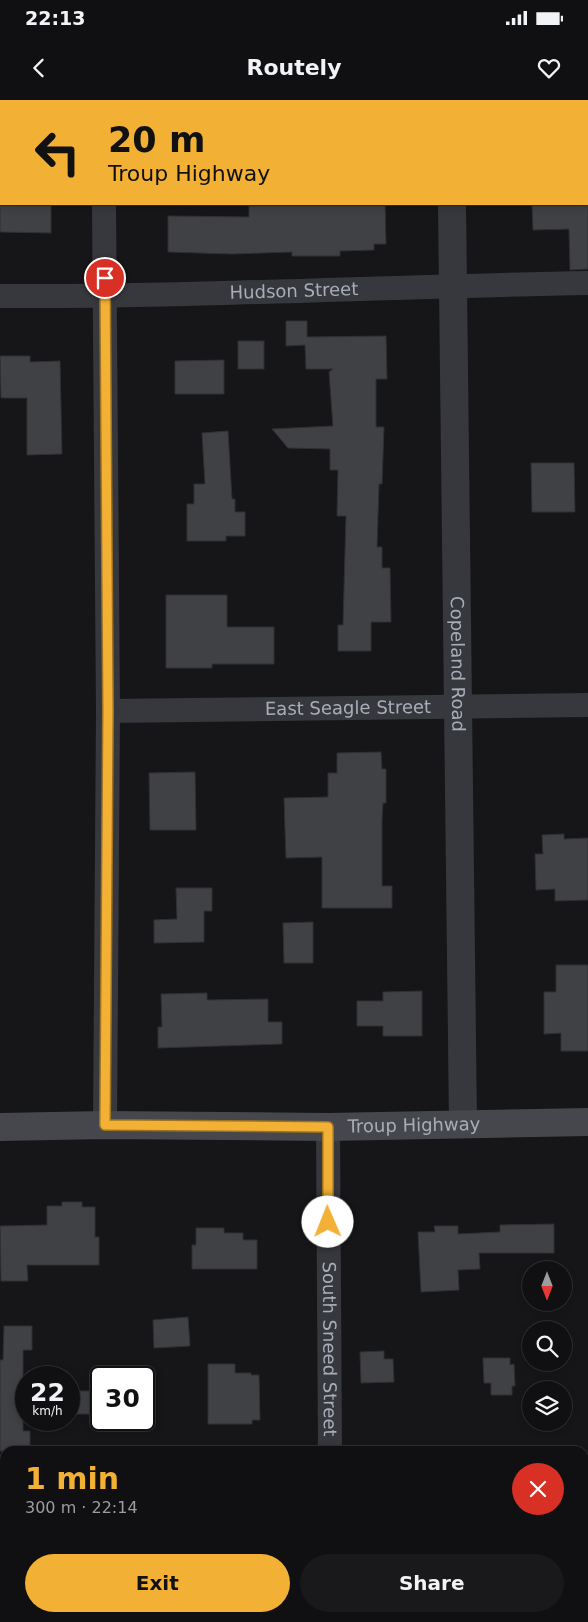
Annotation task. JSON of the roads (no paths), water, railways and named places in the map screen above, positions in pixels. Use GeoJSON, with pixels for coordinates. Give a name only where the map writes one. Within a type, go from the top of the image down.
{"type":"FeatureCollection","features":[{"type":"Feature","properties":{"kind":"main road","name":"Troup Highway"},"geometry":{"type":"LineString","coordinates":[[0,1127],[105,1125],[328,1127],[588,1122]]}},
{"type":"Feature","properties":{"kind":"street"},"geometry":{"type":"LineString","coordinates":[[104,205],[108,711],[105,1125]]}},
{"type":"Feature","properties":{"kind":"street","name":"Copeland Road"},"geometry":{"type":"LineString","coordinates":[[452,205],[463,1124]]}},
{"type":"Feature","properties":{"kind":"street","name":"Hudson Street"},"geometry":{"type":"LineString","coordinates":[[0,296],[105,296],[452,285],[588,284]]}},
{"type":"Feature","properties":{"kind":"street","name":"East Seagle Street"},"geometry":{"type":"LineString","coordinates":[[108,711],[588,704]]}},
{"type":"Feature","properties":{"kind":"street","name":"South Sneed Street"},"geometry":{"type":"LineString","coordinates":[[328,1127],[330,1446]]}}]}
